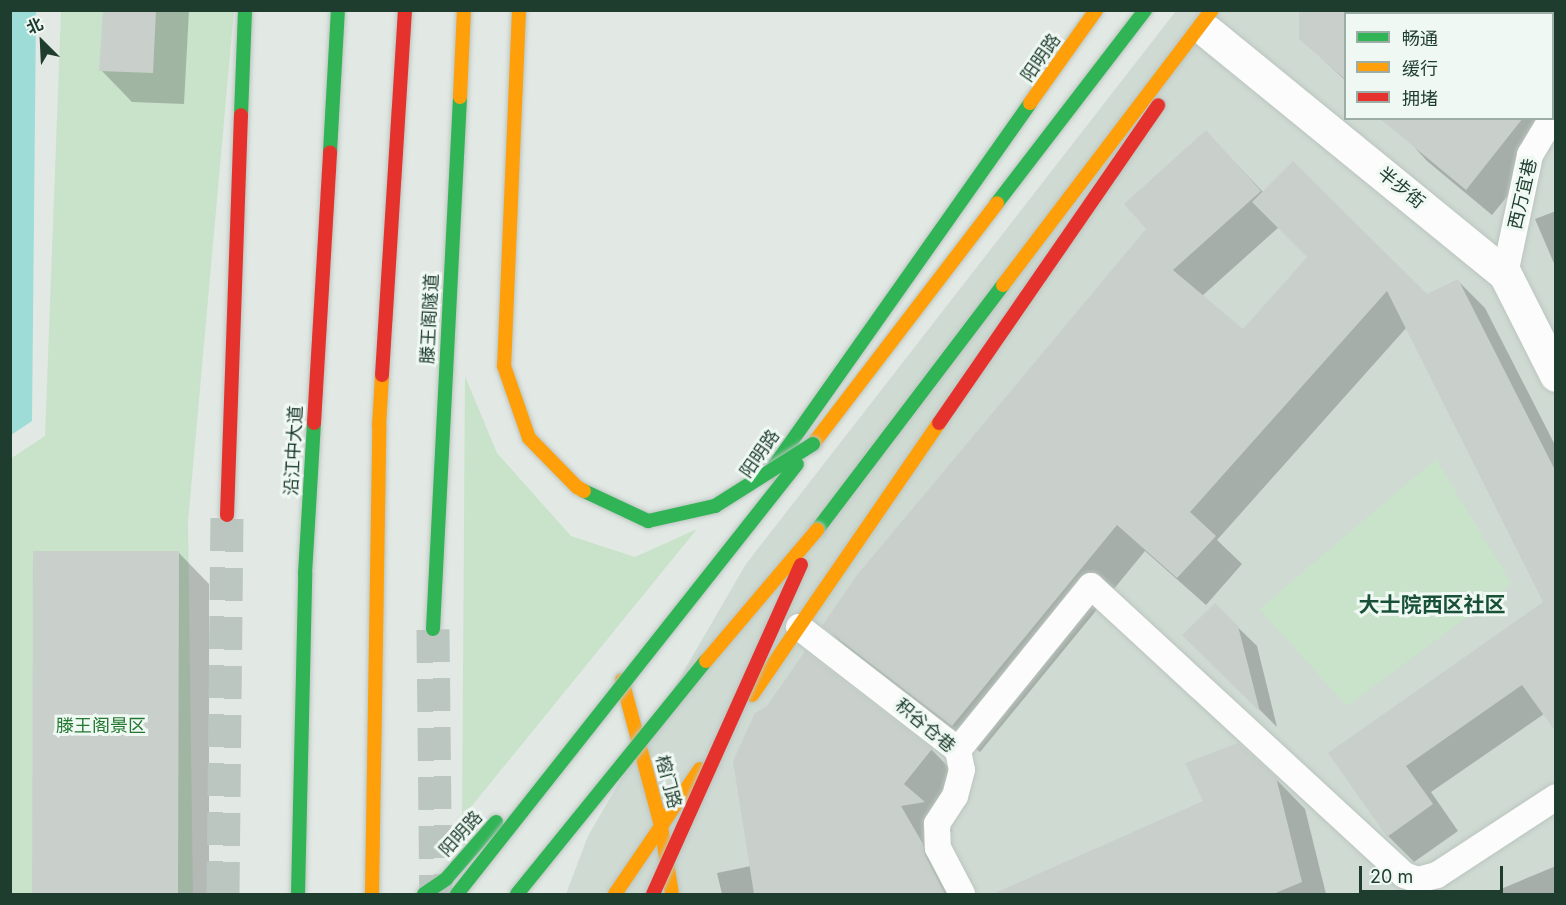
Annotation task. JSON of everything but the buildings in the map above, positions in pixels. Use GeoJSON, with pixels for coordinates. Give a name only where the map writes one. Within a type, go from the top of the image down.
{"type":"FeatureCollection","features":[{"type":"Feature","properties":{"kind":"main road"},"geometry":{"type":"LineString","coordinates":[[227,515],[245,10]]}},
{"type":"Feature","properties":{"kind":"main road","name":"沿江中大道"},"geometry":{"type":"LineString","coordinates":[[298,894],[305,573],[338,10]]}},
{"type":"Feature","properties":{"kind":"main road"},"geometry":{"type":"LineString","coordinates":[[372,894],[379,426],[405,10]]}},
{"type":"Feature","properties":{"kind":"main road","name":"滕王阁隧道"},"geometry":{"type":"LineString","coordinates":[[433,629],[464,10]]}},
{"type":"Feature","properties":{"kind":"main road"},"geometry":{"type":"LineString","coordinates":[[519,10],[504,366],[529,438],[576,487],[648,521],[715,506],[813,444]]}},
{"type":"Feature","properties":{"kind":"main road","name":"阳明路"},"geometry":{"type":"LineString","coordinates":[[424,894],[446,879],[622,680],[1096,10]]}},
{"type":"Feature","properties":{"kind":"main road"},"geometry":{"type":"LineString","coordinates":[[457,894],[813,444],[1145,10]]}},
{"type":"Feature","properties":{"kind":"main road"},"geometry":{"type":"LineString","coordinates":[[517,894],[656,719],[817,530],[1216,18]]}},
{"type":"Feature","properties":{"kind":"main road"},"geometry":{"type":"LineString","coordinates":[[615,894],[1216,18]]}},
{"type":"Feature","properties":{"kind":"main road"},"geometry":{"type":"LineString","coordinates":[[653,894],[817,530]]}},
{"type":"Feature","properties":{"kind":"main road","name":"榕门路"},"geometry":{"type":"LineString","coordinates":[[622,680],[661,826],[672,894]]}},
{"type":"Feature","properties":{"kind":"street","name":"半步街"},"geometry":{"type":"LineString","coordinates":[[1216,18],[1505,274],[1556,375]]}},
{"type":"Feature","properties":{"kind":"lane","name":"西万宜巷"},"geometry":{"type":"LineString","coordinates":[[1505,274],[1530,155],[1551,120]]}},
{"type":"Feature","properties":{"kind":"lane"},"geometry":{"type":"LineString","coordinates":[[958,750],[1091,586],[1404,875],[1418,880],[1437,874],[1556,797]]}},
{"type":"Feature","properties":{"kind":"lane","name":"积谷仓巷"},"geometry":{"type":"LineString","coordinates":[[799,627],[958,750],[962,770],[955,796],[937,824],[938,849],[962,894]]}},
{"type":"Feature","properties":{"kind":"shaded area"},"geometry":{"type":"Polygon","coordinates":[[[1176,11],[1555,11],[1555,894],[566,894],[588,836],[746,564],[1176,11]]]}},
{"type":"Feature","properties":{"kind":"green space","name":"滕王阁景区"},"geometry":{"type":"Polygon","coordinates":[[[61,11],[234,11],[188,522],[193,894],[11,894],[10,459],[45,436],[61,11]]]}},
{"type":"Feature","properties":{"kind":"green space"},"geometry":{"type":"Polygon","coordinates":[[[465,376],[497,453],[571,536],[635,557],[697,529],[462,818],[465,376]]]}},
{"type":"Feature","properties":{"kind":"green space"},"geometry":{"type":"Polygon","coordinates":[[[1436,459],[1512,584],[1347,706],[1259,609],[1436,459]]]}},
{"type":"Feature","properties":{"kind":"water"},"geometry":{"type":"Polygon","coordinates":[[[11,10],[36,11],[32,421],[11,435],[11,10]]]}},
{"type":"Feature","properties":{"kind":"tunnel"},"geometry":{"type":"LineString","coordinates":[[223,894],[227,515]]}},
{"type":"Feature","properties":{"kind":"tunnel"},"geometry":{"type":"LineString","coordinates":[[433,629],[436,894]]}},
{"type":"Feature","properties":{"kind":"traffic: fast"},"geometry":{"type":"LineString","coordinates":[[241,115],[245,10]]}},
{"type":"Feature","properties":{"kind":"traffic: fast"},"geometry":{"type":"LineString","coordinates":[[330,152],[338,10]]}},
{"type":"Feature","properties":{"kind":"traffic: fast"},"geometry":{"type":"LineString","coordinates":[[997,203],[1145,10]]}},
{"type":"Feature","properties":{"kind":"traffic: fast"},"geometry":{"type":"LineString","coordinates":[[433,629],[460,97]]}},
{"type":"Feature","properties":{"kind":"traffic: fast"},"geometry":{"type":"LineString","coordinates":[[770,472],[1030,103]]}},
{"type":"Feature","properties":{"kind":"traffic: fast"},"geometry":{"type":"LineString","coordinates":[[817,530],[1003,285]]}},
{"type":"Feature","properties":{"kind":"traffic: fast"},"geometry":{"type":"LineString","coordinates":[[298,894],[305,574],[314,423]]}},
{"type":"Feature","properties":{"kind":"traffic: fast"},"geometry":{"type":"LineString","coordinates":[[584,491],[648,521],[715,506],[813,444]]}},
{"type":"Feature","properties":{"kind":"traffic: fast"},"geometry":{"type":"LineString","coordinates":[[457,894],[797,464]]}},
{"type":"Feature","properties":{"kind":"traffic: fast"},"geometry":{"type":"LineString","coordinates":[[517,894],[706,661]]}},
{"type":"Feature","properties":{"kind":"traffic: fast"},"geometry":{"type":"LineString","coordinates":[[424,894],[446,879],[496,822]]}},
{"type":"Feature","properties":{"kind":"traffic: slow"},"geometry":{"type":"LineString","coordinates":[[460,97],[464,10]]}},
{"type":"Feature","properties":{"kind":"traffic: slow"},"geometry":{"type":"LineString","coordinates":[[519,10],[504,366],[529,438],[577,487],[584,491]]}},
{"type":"Feature","properties":{"kind":"traffic: slow"},"geometry":{"type":"LineString","coordinates":[[1030,103],[1096,10]]}},
{"type":"Feature","properties":{"kind":"traffic: slow"},"geometry":{"type":"LineString","coordinates":[[1003,285],[1212,10]]}},
{"type":"Feature","properties":{"kind":"traffic: slow"},"geometry":{"type":"LineString","coordinates":[[813,444],[997,203]]}},
{"type":"Feature","properties":{"kind":"traffic: slow"},"geometry":{"type":"LineString","coordinates":[[372,894],[379,426],[382,375]]}},
{"type":"Feature","properties":{"kind":"traffic: slow"},"geometry":{"type":"LineString","coordinates":[[752,695],[939,423]]}},
{"type":"Feature","properties":{"kind":"traffic: slow"},"geometry":{"type":"LineString","coordinates":[[706,661],[817,530]]}},
{"type":"Feature","properties":{"kind":"traffic: slow"},"geometry":{"type":"LineString","coordinates":[[622,680],[661,826],[672,894]]}},
{"type":"Feature","properties":{"kind":"traffic: slow"},"geometry":{"type":"LineString","coordinates":[[615,894],[700,769]]}},
{"type":"Feature","properties":{"kind":"traffic: jam"},"geometry":{"type":"LineString","coordinates":[[382,375],[405,10]]}},
{"type":"Feature","properties":{"kind":"traffic: jam"},"geometry":{"type":"LineString","coordinates":[[939,423],[1158,105]]}},
{"type":"Feature","properties":{"kind":"traffic: jam"},"geometry":{"type":"LineString","coordinates":[[227,515],[241,115]]}},
{"type":"Feature","properties":{"kind":"traffic: jam"},"geometry":{"type":"LineString","coordinates":[[314,423],[330,152]]}},
{"type":"Feature","properties":{"kind":"traffic: jam"},"geometry":{"type":"LineString","coordinates":[[653,894],[801,565]]}},
{"type":"Feature","properties":{"kind":"district","name":"大士院西区社区"},"geometry":{"type":"Point","coordinates":[1432,605]}}]}
